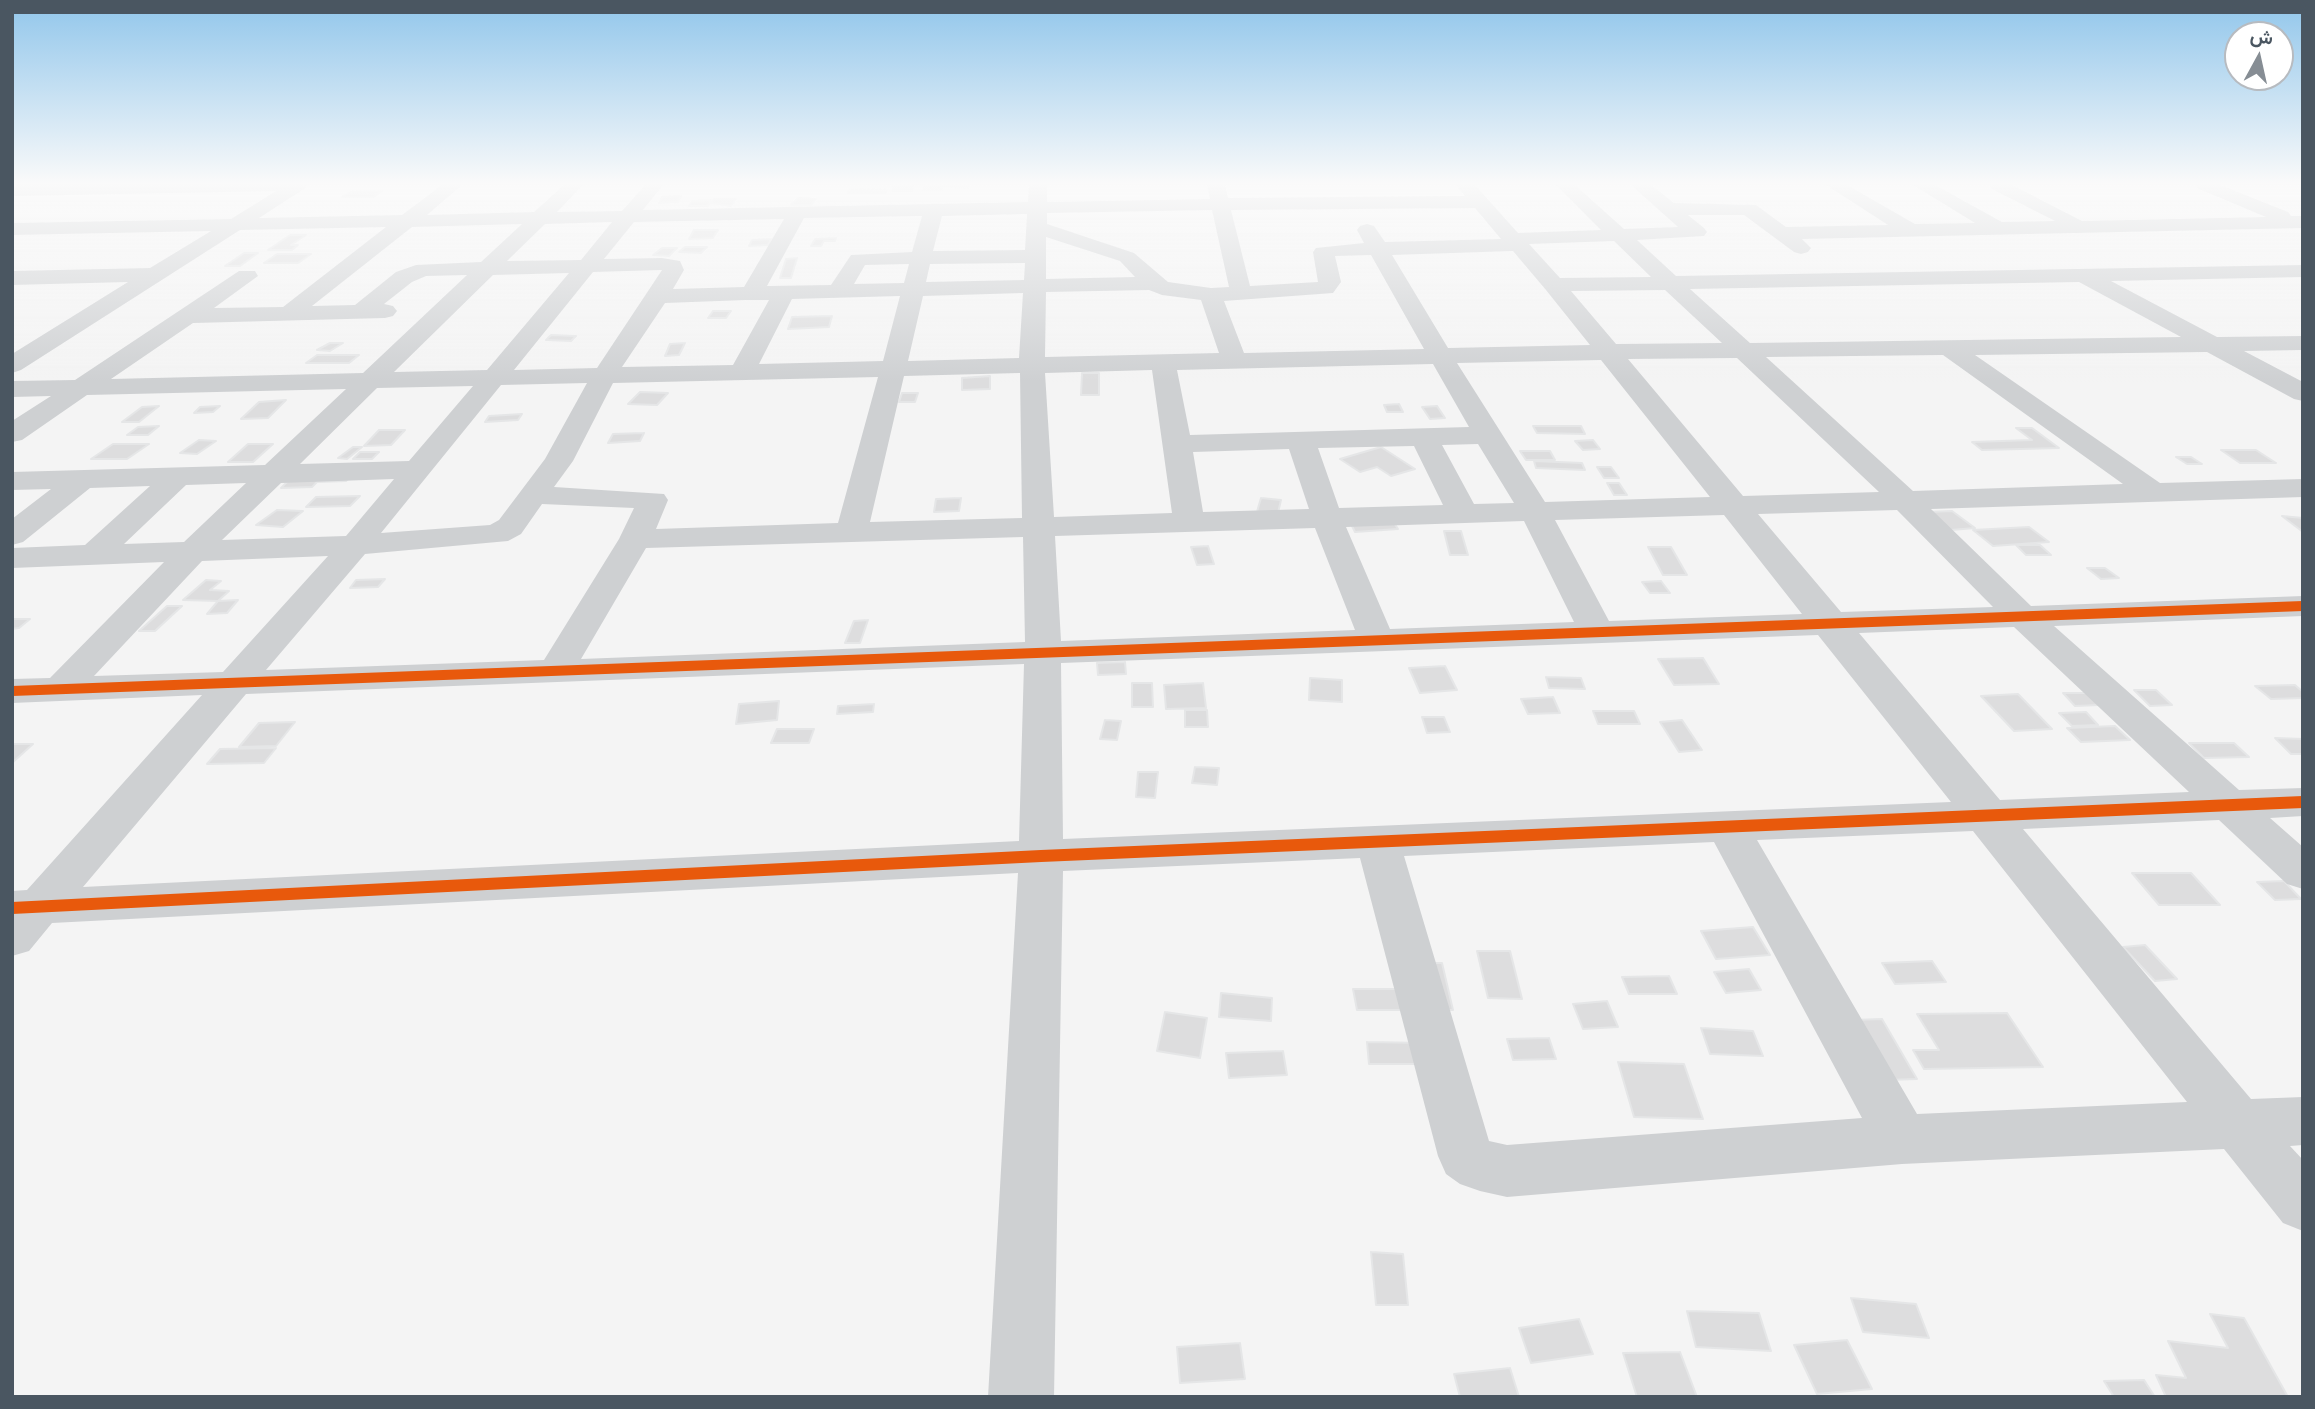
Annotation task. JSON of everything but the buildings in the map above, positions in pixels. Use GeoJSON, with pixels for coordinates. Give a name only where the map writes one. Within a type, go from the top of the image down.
{"type":"FeatureCollection","features":[{"type":"Feature","properties":{"kind":"street"},"geometry":{"type":"LineString","coordinates":[[12,365],[190,251]]}},
{"type":"Feature","properties":{"kind":"street"},"geometry":{"type":"LineString","coordinates":[[289,313],[369,251]]}},
{"type":"Feature","properties":{"kind":"street"},"geometry":{"type":"LineString","coordinates":[[61,689],[193,551],[505,251]]}},
{"type":"Feature","properties":{"kind":"street"},"geometry":{"type":"LineString","coordinates":[[21,918],[355,545],[598,251]]}},
{"type":"Feature","properties":{"kind":"street"},"geometry":{"type":"LineString","coordinates":[[751,295],[776,251]]}},
{"type":"Feature","properties":{"kind":"street"},"geometry":{"type":"LineString","coordinates":[[852,532],[923,251]]}},
{"type":"Feature","properties":{"kind":"street"},"geometry":{"type":"LineString","coordinates":[[838,293],[858,259],[921,257],[940,251]]}},
{"type":"Feature","properties":{"kind":"street"},"geometry":{"type":"LineString","coordinates":[[1021,1397],[1041,856],[1044,652],[1033,365],[1035,251]]}},
{"type":"Feature","properties":{"kind":"street"},"geometry":{"type":"LineString","coordinates":[[1113,251],[1128,257],[1153,283]]}},
{"type":"Feature","properties":{"kind":"street"},"geometry":{"type":"LineString","coordinates":[[1232,251],[1241,292]]}},
{"type":"Feature","properties":{"kind":"street"},"geometry":{"type":"LineString","coordinates":[[658,296],[1153,283],[1173,291],[1211,295],[1325,288],[1330,282],[1323,252],[1340,251]]}},
{"type":"Feature","properties":{"kind":"street"},"geometry":{"type":"LineString","coordinates":[[1379,251],[1535,511],[1597,632]]}},
{"type":"Feature","properties":{"kind":"street"},"geometry":{"type":"LineString","coordinates":[[1522,251],[1554,285],[2303,1205]]}},
{"type":"Feature","properties":{"kind":"street"},"geometry":{"type":"LineString","coordinates":[[1635,251],[1905,500],[2022,616],[2303,873]]}},
{"type":"Feature","properties":{"kind":"street"},"geometry":{"type":"LineString","coordinates":[[1805,251],[1844,279]]}},
{"type":"Feature","properties":{"kind":"street"},"geometry":{"type":"LineString","coordinates":[[2039,251],[2303,393]]}},
{"type":"Feature","properties":{"kind":"street"},"geometry":{"type":"LineString","coordinates":[[2224,251],[2270,271]]}},
{"type":"Feature","properties":{"kind":"street"},"geometry":{"type":"LineString","coordinates":[[12,290],[70,258]]}},
{"type":"Feature","properties":{"kind":"street"},"geometry":{"type":"LineString","coordinates":[[12,558],[355,545],[497,534],[510,527],[558,461],[605,374],[658,296],[673,266],[662,264],[412,273],[360,312]]}},
{"type":"Feature","properties":{"kind":"street"},"geometry":{"type":"LineString","coordinates":[[1554,285],[2303,271]]}},
{"type":"Feature","properties":{"kind":"street"},"geometry":{"type":"LineString","coordinates":[[12,278],[189,275]]}},
{"type":"Feature","properties":{"kind":"street"},"geometry":{"type":"LineString","coordinates":[[12,434],[247,276],[215,275]]}},
{"type":"Feature","properties":{"kind":"street"},"geometry":{"type":"LineString","coordinates":[[742,372],[783,294]]}},
{"type":"Feature","properties":{"kind":"street"},"geometry":{"type":"LineString","coordinates":[[1211,295],[1234,361]]}},
{"type":"Feature","properties":{"kind":"street"},"geometry":{"type":"LineString","coordinates":[[188,316],[445,309]]}},
{"type":"Feature","properties":{"kind":"street"},"geometry":{"type":"LineString","coordinates":[[12,389],[1606,352],[2303,343]]}},
{"type":"Feature","properties":{"kind":"street"},"geometry":{"type":"LineString","coordinates":[[1951,349],[2153,492]]}},
{"type":"Feature","properties":{"kind":"street"},"geometry":{"type":"LineString","coordinates":[[1163,362],[1189,522]]}},
{"type":"Feature","properties":{"kind":"street"},"geometry":{"type":"LineString","coordinates":[[1178,444],[1487,435]]}},
{"type":"Feature","properties":{"kind":"street"},"geometry":{"type":"LineString","coordinates":[[1424,437],[1463,513]]}},
{"type":"Feature","properties":{"kind":"street"},"geometry":{"type":"LineString","coordinates":[[1301,441],[1327,518],[1377,640]]}},
{"type":"Feature","properties":{"kind":"street"},"geometry":{"type":"LineString","coordinates":[[12,481],[416,470]]}},
{"type":"Feature","properties":{"kind":"street"},"geometry":{"type":"LineString","coordinates":[[94,555],[177,477]]}},
{"type":"Feature","properties":{"kind":"street"},"geometry":{"type":"LineString","coordinates":[[12,535],[81,480]]}},
{"type":"Feature","properties":{"kind":"street"},"geometry":{"type":"LineString","coordinates":[[635,539],[2303,488]]}},
{"type":"Feature","properties":{"kind":"street"},"geometry":{"type":"LineString","coordinates":[[534,495],[653,500],[635,539],[556,670]]}},
{"type":"Feature","properties":{"kind":"street"},"geometry":{"type":"LineString","coordinates":[[12,691],[2303,606]]}},
{"type":"Feature","properties":{"kind":"street"},"geometry":{"type":"LineString","coordinates":[[21,918],[1041,856],[2303,802]]}},
{"type":"Feature","properties":{"kind":"street"},"geometry":{"type":"LineString","coordinates":[[1727,826],[1902,1139]]}},
{"type":"Feature","properties":{"kind":"street"},"geometry":{"type":"LineString","coordinates":[[1378,842],[1466,1156],[1480,1167],[1507,1171],[1902,1139],[2303,1121]]}},
{"type":"Feature","properties":{"kind":"cycle path"},"geometry":{"type":"LineString","coordinates":[[12,691],[2303,606]]}},
{"type":"Feature","properties":{"kind":"cycle path"},"geometry":{"type":"LineString","coordinates":[[12,908],[1041,856],[2303,802]]}}]}
